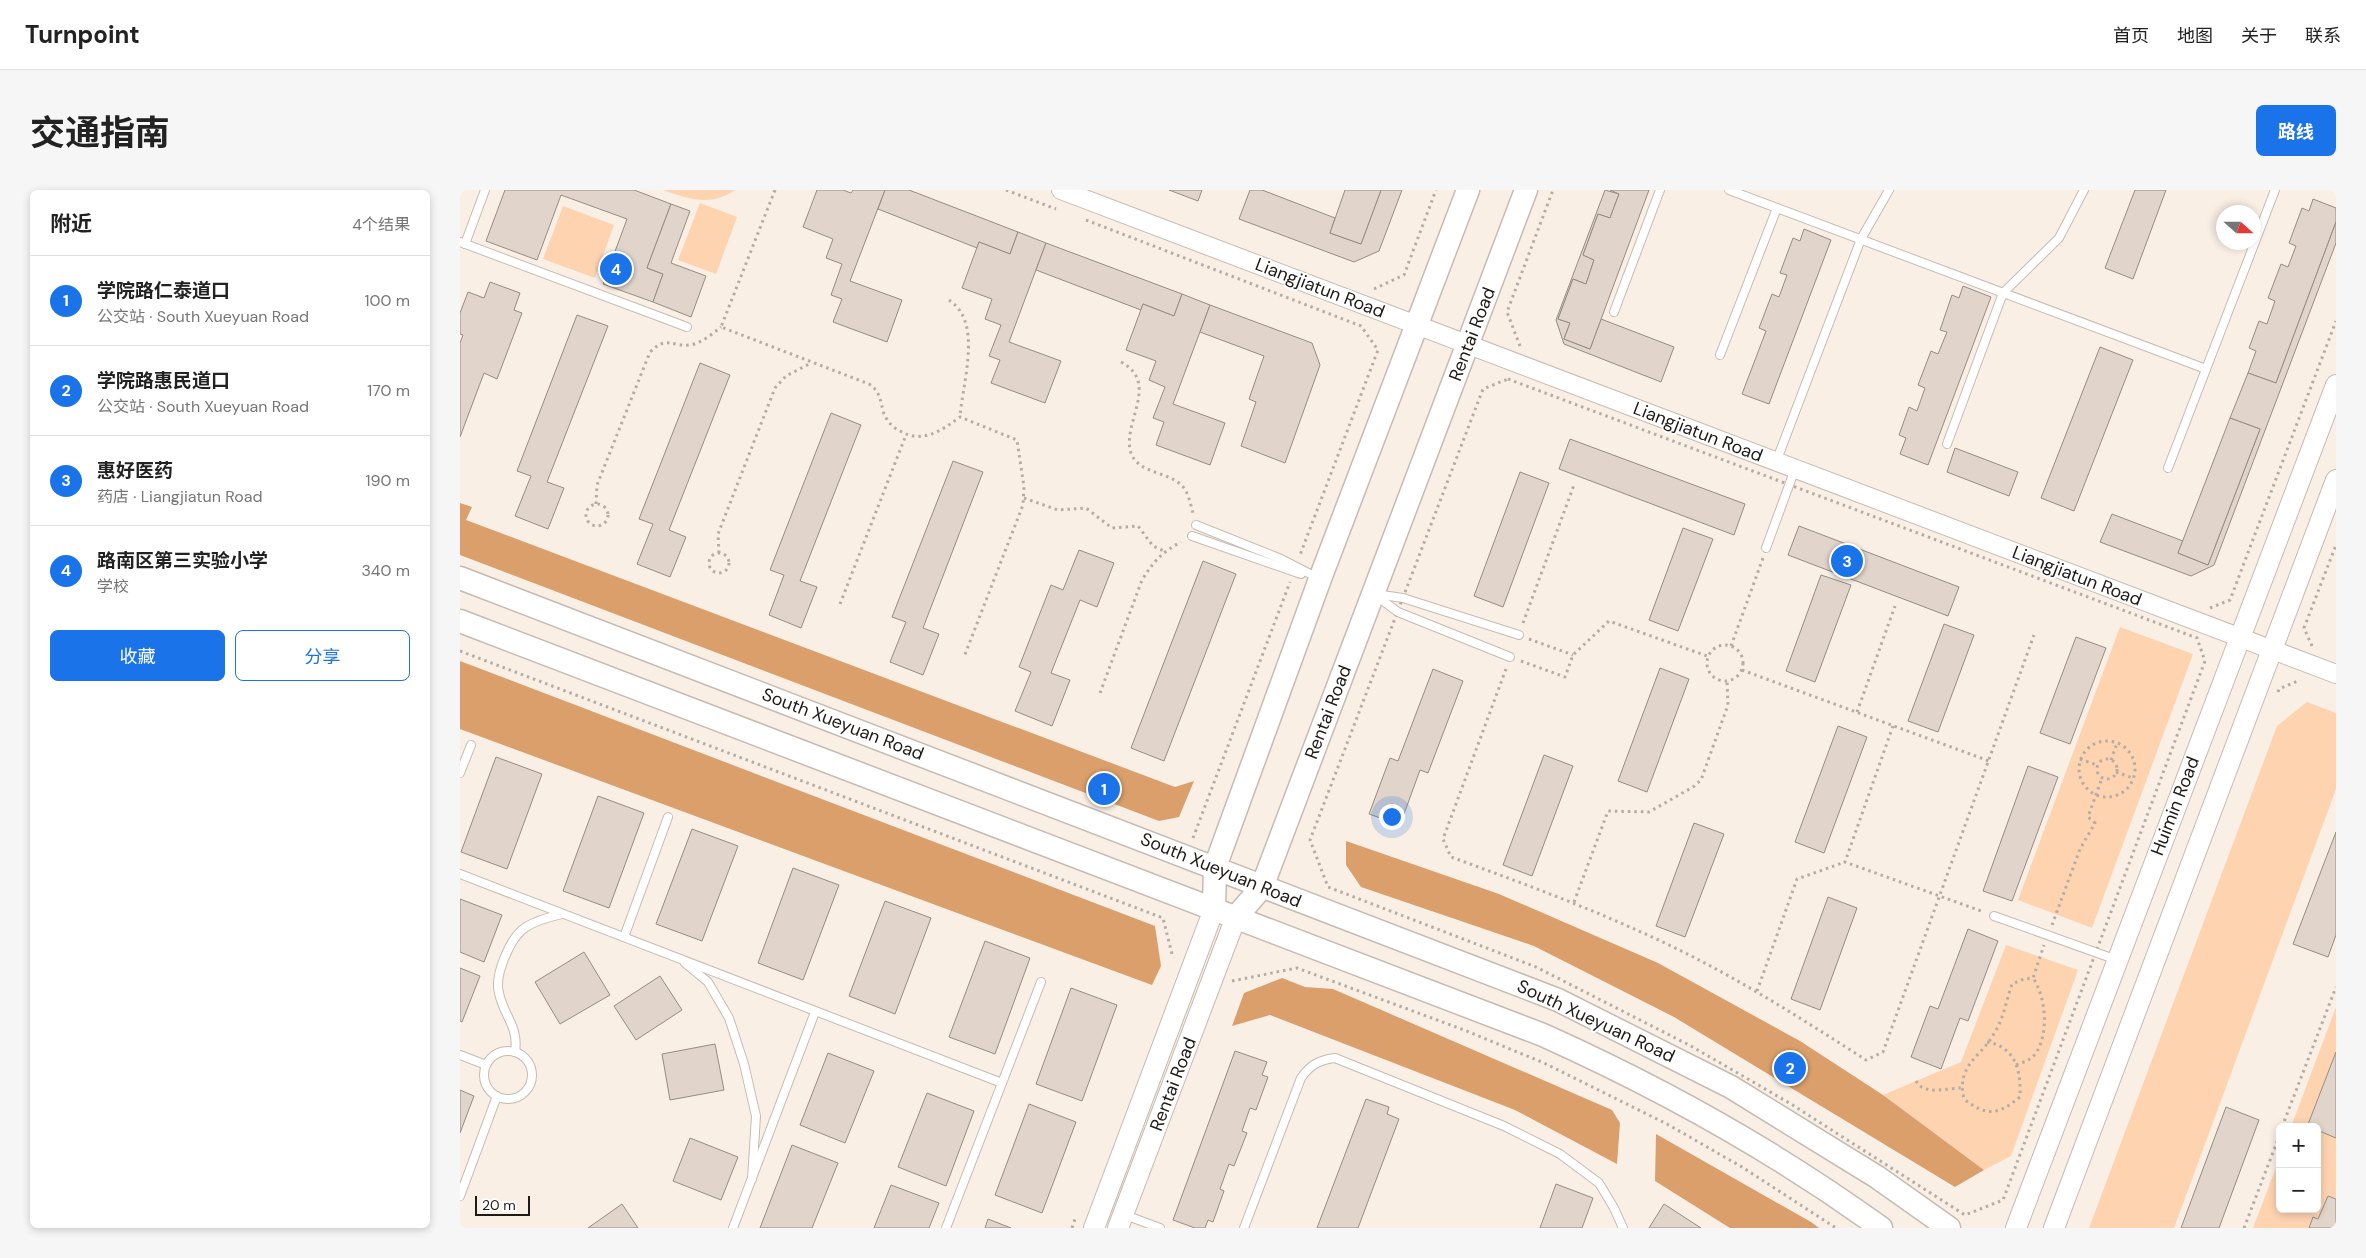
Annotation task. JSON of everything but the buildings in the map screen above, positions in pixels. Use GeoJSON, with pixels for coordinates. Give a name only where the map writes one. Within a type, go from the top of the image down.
{"type":"FeatureCollection","features":[{"type":"Feature","properties":{"kind":"main road","name":"Rentai Road"},"geometry":{"type":"LineString","coordinates":[[1094,1228],[1214,909],[1215,866],[1320,579],[1468,190]]}},
{"type":"Feature","properties":{"kind":"main road","name":"Rentai Road"},"geometry":{"type":"LineString","coordinates":[[1120,1221],[1236,917],[1262,887],[1526,190]]}},
{"type":"Feature","properties":{"kind":"main road","name":"Huimin Road"},"geometry":{"type":"LineString","coordinates":[[2016,1228],[2336,385]]}},
{"type":"Feature","properties":{"kind":"main road","name":"Huimin Road"},"geometry":{"type":"LineString","coordinates":[[2054,1228],[2336,480]]}},
{"type":"Feature","properties":{"kind":"main road","name":"South Xueyuan Road"},"geometry":{"type":"LineString","coordinates":[[460,578],[1215,866],[1262,887],[1558,1000],[1731,1087],[1877,1177],[1948,1228]]}},
{"type":"Feature","properties":{"kind":"main road","name":"South Xueyuan Road"},"geometry":{"type":"LineString","coordinates":[[460,621],[1543,1035],[1596,1059],[1710,1118],[1881,1228]]}},
{"type":"Feature","properties":{"kind":"street","name":"Liangjiatun Road"},"geometry":{"type":"LineString","coordinates":[[1061,190],[1081,194],[1468,345],[2336,674]]}},
{"type":"Feature","properties":{"kind":"lane"},"geometry":{"type":"LineString","coordinates":[[485,190],[462,243],[687,327]]}},
{"type":"Feature","properties":{"kind":"lane"},"geometry":{"type":"LineString","coordinates":[[1614,312],[1660,190]]}},
{"type":"Feature","properties":{"kind":"lane"},"geometry":{"type":"LineString","coordinates":[[1729,190],[2206,369]]}},
{"type":"Feature","properties":{"kind":"lane"},"geometry":{"type":"LineString","coordinates":[[1776,462],[1861,240],[1889,190]]}},
{"type":"Feature","properties":{"kind":"lane"},"geometry":{"type":"LineString","coordinates":[[1947,444],[2003,293],[2058,238],[2084,190]]}},
{"type":"Feature","properties":{"kind":"lane"},"geometry":{"type":"LineString","coordinates":[[2168,468],[2274,190]]}},
{"type":"Feature","properties":{"kind":"lane"},"geometry":{"type":"LineString","coordinates":[[1720,355],[1777,208]]}},
{"type":"Feature","properties":{"kind":"lane"},"geometry":{"type":"LineString","coordinates":[[1766,548],[1795,469]]}},
{"type":"Feature","properties":{"kind":"lane"},"geometry":{"type":"LineString","coordinates":[[1196,526],[1320,579]]}},
{"type":"Feature","properties":{"kind":"lane"},"geometry":{"type":"LineString","coordinates":[[1192,536],[1295,569]]}},
{"type":"Feature","properties":{"kind":"lane"},"geometry":{"type":"LineString","coordinates":[[1373,594],[1403,598],[1518,635]]}},
{"type":"Feature","properties":{"kind":"lane"},"geometry":{"type":"LineString","coordinates":[[1373,594],[1398,612],[1510,657]]}},
{"type":"Feature","properties":{"kind":"lane"},"geometry":{"type":"LineString","coordinates":[[460,773],[471,745]]}},
{"type":"Feature","properties":{"kind":"lane"},"geometry":{"type":"LineString","coordinates":[[624,936],[668,817]]}},
{"type":"Feature","properties":{"kind":"lane"},"geometry":{"type":"LineString","coordinates":[[460,874],[1002,1083]]}},
{"type":"Feature","properties":{"kind":"lane"},"geometry":{"type":"LineString","coordinates":[[515,1052],[517,1039],[514,1025],[505,1012],[498,991],[500,969],[510,946],[524,928],[544,917],[564,914]]}},
{"type":"Feature","properties":{"kind":"lane"},"geometry":{"type":"LineString","coordinates":[[1994,916],[2117,960]]}},
{"type":"Feature","properties":{"kind":"lane"},"geometry":{"type":"LineString","coordinates":[[680,959],[708,982],[729,1018],[744,1064],[756,1116],[752,1179]]}},
{"type":"Feature","properties":{"kind":"lane"},"geometry":{"type":"LineString","coordinates":[[946,1228],[1041,982]]}},
{"type":"Feature","properties":{"kind":"lane"},"geometry":{"type":"LineString","coordinates":[[733,1228],[815,1012]]}},
{"type":"Feature","properties":{"kind":"lane"},"geometry":{"type":"LineString","coordinates":[[499,1052],[515,1052],[528,1061],[531,1068],[530,1084],[519,1096],[504,1098],[497,1096],[486,1085],[484,1077],[486,1066],[492,1056],[499,1052]]}},
{"type":"Feature","properties":{"kind":"lane"},"geometry":{"type":"LineString","coordinates":[[460,1055],[486,1066]]}},
{"type":"Feature","properties":{"kind":"lane"},"geometry":{"type":"LineString","coordinates":[[1244,1228],[1301,1078],[1309,1068],[1323,1059],[1335,1058],[1504,1126],[1560,1154],[1599,1183],[1623,1228]]}},
{"type":"Feature","properties":{"kind":"lane"},"geometry":{"type":"LineString","coordinates":[[460,1196],[497,1096]]}},
{"type":"Feature","properties":{"kind":"lane"},"geometry":{"type":"LineString","coordinates":[[1120,1221],[1160,1228]]}},
{"type":"Feature","properties":{"kind":"path"},"geometry":{"type":"LineString","coordinates":[[596,504],[597,485],[650,352],[658,344],[669,341],[688,345],[700,342],[721,327],[775,190]]}},
{"type":"Feature","properties":{"kind":"path"},"geometry":{"type":"LineString","coordinates":[[1006,190],[1062,211]]}},
{"type":"Feature","properties":{"kind":"path"},"geometry":{"type":"LineString","coordinates":[[1375,289],[1404,275],[1436,190]]}},
{"type":"Feature","properties":{"kind":"path"},"geometry":{"type":"LineString","coordinates":[[1520,347],[1507,312],[1553,190]]}},
{"type":"Feature","properties":{"kind":"path"},"geometry":{"type":"LineString","coordinates":[[1080,218],[1361,326],[1378,350],[1194,838],[1184,834]]}},
{"type":"Feature","properties":{"kind":"path"},"geometry":{"type":"LineString","coordinates":[[950,300],[960,311],[968,337],[968,359],[960,417]]}},
{"type":"Feature","properties":{"kind":"path"},"geometry":{"type":"LineString","coordinates":[[2209,609],[2230,600],[2336,321]]}},
{"type":"Feature","properties":{"kind":"path"},"geometry":{"type":"LineString","coordinates":[[721,327],[876,389],[888,422],[906,435],[919,438],[929,436],[960,417]]}},
{"type":"Feature","properties":{"kind":"path"},"geometry":{"type":"LineString","coordinates":[[719,552],[718,534],[775,388],[786,376],[812,362]]}},
{"type":"Feature","properties":{"kind":"path"},"geometry":{"type":"LineString","coordinates":[[1121,362],[1130,367],[1138,382],[1135,418],[1129,440],[1130,452],[1135,460],[1144,468],[1184,488],[1196,526]]}},
{"type":"Feature","properties":{"kind":"path"},"geometry":{"type":"LineString","coordinates":[[1508,379],[1483,389],[1310,840],[1328,887],[1536,967],[1691,1046],[1791,1104],[1965,1215],[2004,1200],[2205,661],[2197,638]]}},
{"type":"Feature","properties":{"kind":"path"},"geometry":{"type":"LineString","coordinates":[[960,417],[1016,440],[1024,498],[1016,526],[964,657]]}},
{"type":"Feature","properties":{"kind":"path"},"geometry":{"type":"LineString","coordinates":[[840,604],[906,435]]}},
{"type":"Feature","properties":{"kind":"path"},"geometry":{"type":"LineString","coordinates":[[1573,655],[1518,635],[1574,485]]}},
{"type":"Feature","properties":{"kind":"path"},"geometry":{"type":"LineString","coordinates":[[1024,498],[1058,510],[1086,508],[1112,528],[1138,526],[1153,546],[1164,551]]}},
{"type":"Feature","properties":{"kind":"path"},"geometry":{"type":"LineString","coordinates":[[596,504],[603,506],[608,515],[603,524],[596,527],[589,524],[586,514],[589,507],[596,504]]}},
{"type":"Feature","properties":{"kind":"path"},"geometry":{"type":"LineString","coordinates":[[1100,693],[1142,580],[1152,563],[1164,551],[1192,536]]}},
{"type":"Feature","properties":{"kind":"path"},"geometry":{"type":"LineString","coordinates":[[2313,648],[2304,628],[2336,545]]}},
{"type":"Feature","properties":{"kind":"path"},"geometry":{"type":"LineString","coordinates":[[1731,646],[1766,548]]}},
{"type":"Feature","properties":{"kind":"path"},"geometry":{"type":"LineString","coordinates":[[719,552],[725,555],[729,564],[723,572],[711,569],[708,563],[711,556],[719,552]]}},
{"type":"Feature","properties":{"kind":"path"},"geometry":{"type":"LineString","coordinates":[[1857,712],[1895,606]]}},
{"type":"Feature","properties":{"kind":"path"},"geometry":{"type":"LineString","coordinates":[[1707,656],[1609,621],[1573,655],[1565,677],[1510,657],[1443,839],[1451,856],[1574,902],[1670,945],[1757,991],[1866,1060],[1883,1052],[2034,635]]}},
{"type":"Feature","properties":{"kind":"path"},"geometry":{"type":"LineString","coordinates":[[1721,644],[1731,646],[1741,654],[1742,670],[1737,677],[1720,681],[1710,674],[1706,662],[1707,656],[1715,647],[1721,644]]}},
{"type":"Feature","properties":{"kind":"path"},"geometry":{"type":"LineString","coordinates":[[460,651],[1163,918],[1174,956],[1171,965]]}},
{"type":"Feature","properties":{"kind":"path"},"geometry":{"type":"LineString","coordinates":[[1742,670],[1989,761]]}},
{"type":"Feature","properties":{"kind":"path"},"geometry":{"type":"LineString","coordinates":[[1574,902],[1608,811],[1649,812],[1694,787],[1701,780],[1728,706],[1726,681]]}},
{"type":"Feature","properties":{"kind":"path"},"geometry":{"type":"LineString","coordinates":[[1846,862],[1893,726]]}},
{"type":"Feature","properties":{"kind":"path"},"geometry":{"type":"LineString","coordinates":[[2103,741],[2117,743],[2128,751],[2133,759],[2135,768],[2133,778],[2122,792],[2114,796],[2096,795],[2082,783],[2079,774],[2080,759],[2094,743],[2103,741]]}},
{"type":"Feature","properties":{"kind":"path"},"geometry":{"type":"LineString","coordinates":[[2110,760],[2117,743]]}},
{"type":"Feature","properties":{"kind":"path"},"geometry":{"type":"LineString","coordinates":[[2080,759],[2097,765]]}},
{"type":"Feature","properties":{"kind":"path"},"geometry":{"type":"LineString","coordinates":[[2103,760],[2110,760],[2116,766],[2116,772],[2110,779],[2102,778],[2097,771],[2097,765],[2103,760]]}},
{"type":"Feature","properties":{"kind":"path"},"geometry":{"type":"LineString","coordinates":[[2116,772],[2133,778]]}},
{"type":"Feature","properties":{"kind":"path"},"geometry":{"type":"LineString","coordinates":[[2033,978],[2080,849],[2095,823],[2088,817],[2102,778]]}},
{"type":"Feature","properties":{"kind":"path"},"geometry":{"type":"LineString","coordinates":[[1757,991],[1797,879],[1846,862],[1994,916]]}},
{"type":"Feature","properties":{"kind":"path"},"geometry":{"type":"LineString","coordinates":[[1233,979],[1297,968],[1464,1030],[1535,1059],[1667,1124],[1742,1167],[1836,1228]]}},
{"type":"Feature","properties":{"kind":"path"},"geometry":{"type":"LineString","coordinates":[[1988,1042],[2002,1044],[2014,1057],[2021,1084],[2020,1097],[2005,1110],[1994,1112],[1978,1110],[1964,1099],[1961,1088],[1964,1072],[1988,1042],[2003,1017],[2012,984],[2024,979],[2033,978]]}},
{"type":"Feature","properties":{"kind":"path"},"geometry":{"type":"LineString","coordinates":[[2016,1065],[2028,1061],[2036,1053],[2041,1039],[2043,1021],[2042,1000],[2038,986],[2033,978]]}},
{"type":"Feature","properties":{"kind":"path"},"geometry":{"type":"LineString","coordinates":[[2284,1123],[2336,987]]}},
{"type":"Feature","properties":{"kind":"path"},"geometry":{"type":"LineString","coordinates":[[1916,1081],[1919,1087],[1929,1091],[1961,1088]]}},
{"type":"Feature","properties":{"kind":"path"},"geometry":{"type":"LineString","coordinates":[[2244,1228],[2276,1144]]}},
{"type":"Feature","properties":{"kind":"path"},"geometry":{"type":"LineString","coordinates":[[1072,1228],[1078,1210]]}},
{"type":"Feature","properties":{"kind":"shaded area"},"geometry":{"type":"Polygon","coordinates":[[[663,190],[735,190],[717,198],[700,200],[663,190]]]}},
{"type":"Feature","properties":{"kind":"shaded area"},"geometry":{"type":"Polygon","coordinates":[[[700,203],[737,217],[716,274],[678,260],[700,203]]]}},
{"type":"Feature","properties":{"kind":"shaded area"},"geometry":{"type":"Polygon","coordinates":[[[563,206],[614,225],[595,278],[543,259],[563,206]]]}},
{"type":"Feature","properties":{"kind":"shaded area"},"geometry":{"type":"Polygon","coordinates":[[[460,503],[472,507],[466,520],[1175,787],[1194,781],[1179,817],[1159,821],[460,555],[460,503]]]}},
{"type":"Feature","properties":{"kind":"shaded area"},"geometry":{"type":"Polygon","coordinates":[[[2120,627],[2193,654],[2092,928],[2018,900],[2120,627]]]}},
{"type":"Feature","properties":{"kind":"shaded area"},"geometry":{"type":"Polygon","coordinates":[[[460,661],[1155,926],[1161,966],[1152,985],[460,729],[460,661]]]}},
{"type":"Feature","properties":{"kind":"shaded area"},"geometry":{"type":"Polygon","coordinates":[[[2307,702],[2336,713],[2336,789],[2174,1228],[2089,1228],[2277,726],[2307,702]]]}},
{"type":"Feature","properties":{"kind":"shaded area"},"geometry":{"type":"Polygon","coordinates":[[[1346,841],[1499,894],[1658,963],[1800,1041],[1883,1095],[1984,1170],[1955,1187],[1674,1017],[1534,946],[1361,887],[1346,865],[1346,841]]]}},
{"type":"Feature","properties":{"kind":"shaded area"},"geometry":{"type":"Polygon","coordinates":[[[2006,945],[2078,970],[2011,1156],[1984,1170],[1883,1095],[1961,1062],[2006,945]]]}},
{"type":"Feature","properties":{"kind":"shaded area"},"geometry":{"type":"Polygon","coordinates":[[[1282,978],[1305,987],[1333,989],[1612,1110],[1620,1123],[1617,1164],[1515,1110],[1270,1015],[1232,1026],[1244,993],[1282,978]]]}},
{"type":"Feature","properties":{"kind":"shaded area"},"geometry":{"type":"Polygon","coordinates":[[[2336,1007],[2336,1228],[2253,1228],[2276,1168],[2276,1213],[2321,1213],[2321,1123],[2292,1123],[2336,1007]]]}},
{"type":"Feature","properties":{"kind":"shaded area"},"geometry":{"type":"Polygon","coordinates":[[[1656,1134],[1819,1228],[1730,1228],[1655,1181],[1656,1134]]]}},
{"type":"Feature","properties":{"kind":"place","name":"路南区第三实验小学"},"geometry":{"type":"Point","coordinates":[616,269]}},
{"type":"Feature","properties":{"kind":"place","name":"惠好医药"},"geometry":{"type":"Point","coordinates":[1847,561]}},
{"type":"Feature","properties":{"kind":"place","name":"学院路仁泰道口"},"geometry":{"type":"Point","coordinates":[1104,789]}},
{"type":"Feature","properties":{"kind":"place","name":"学院路惠民道口"},"geometry":{"type":"Point","coordinates":[1790,1068]}}]}
